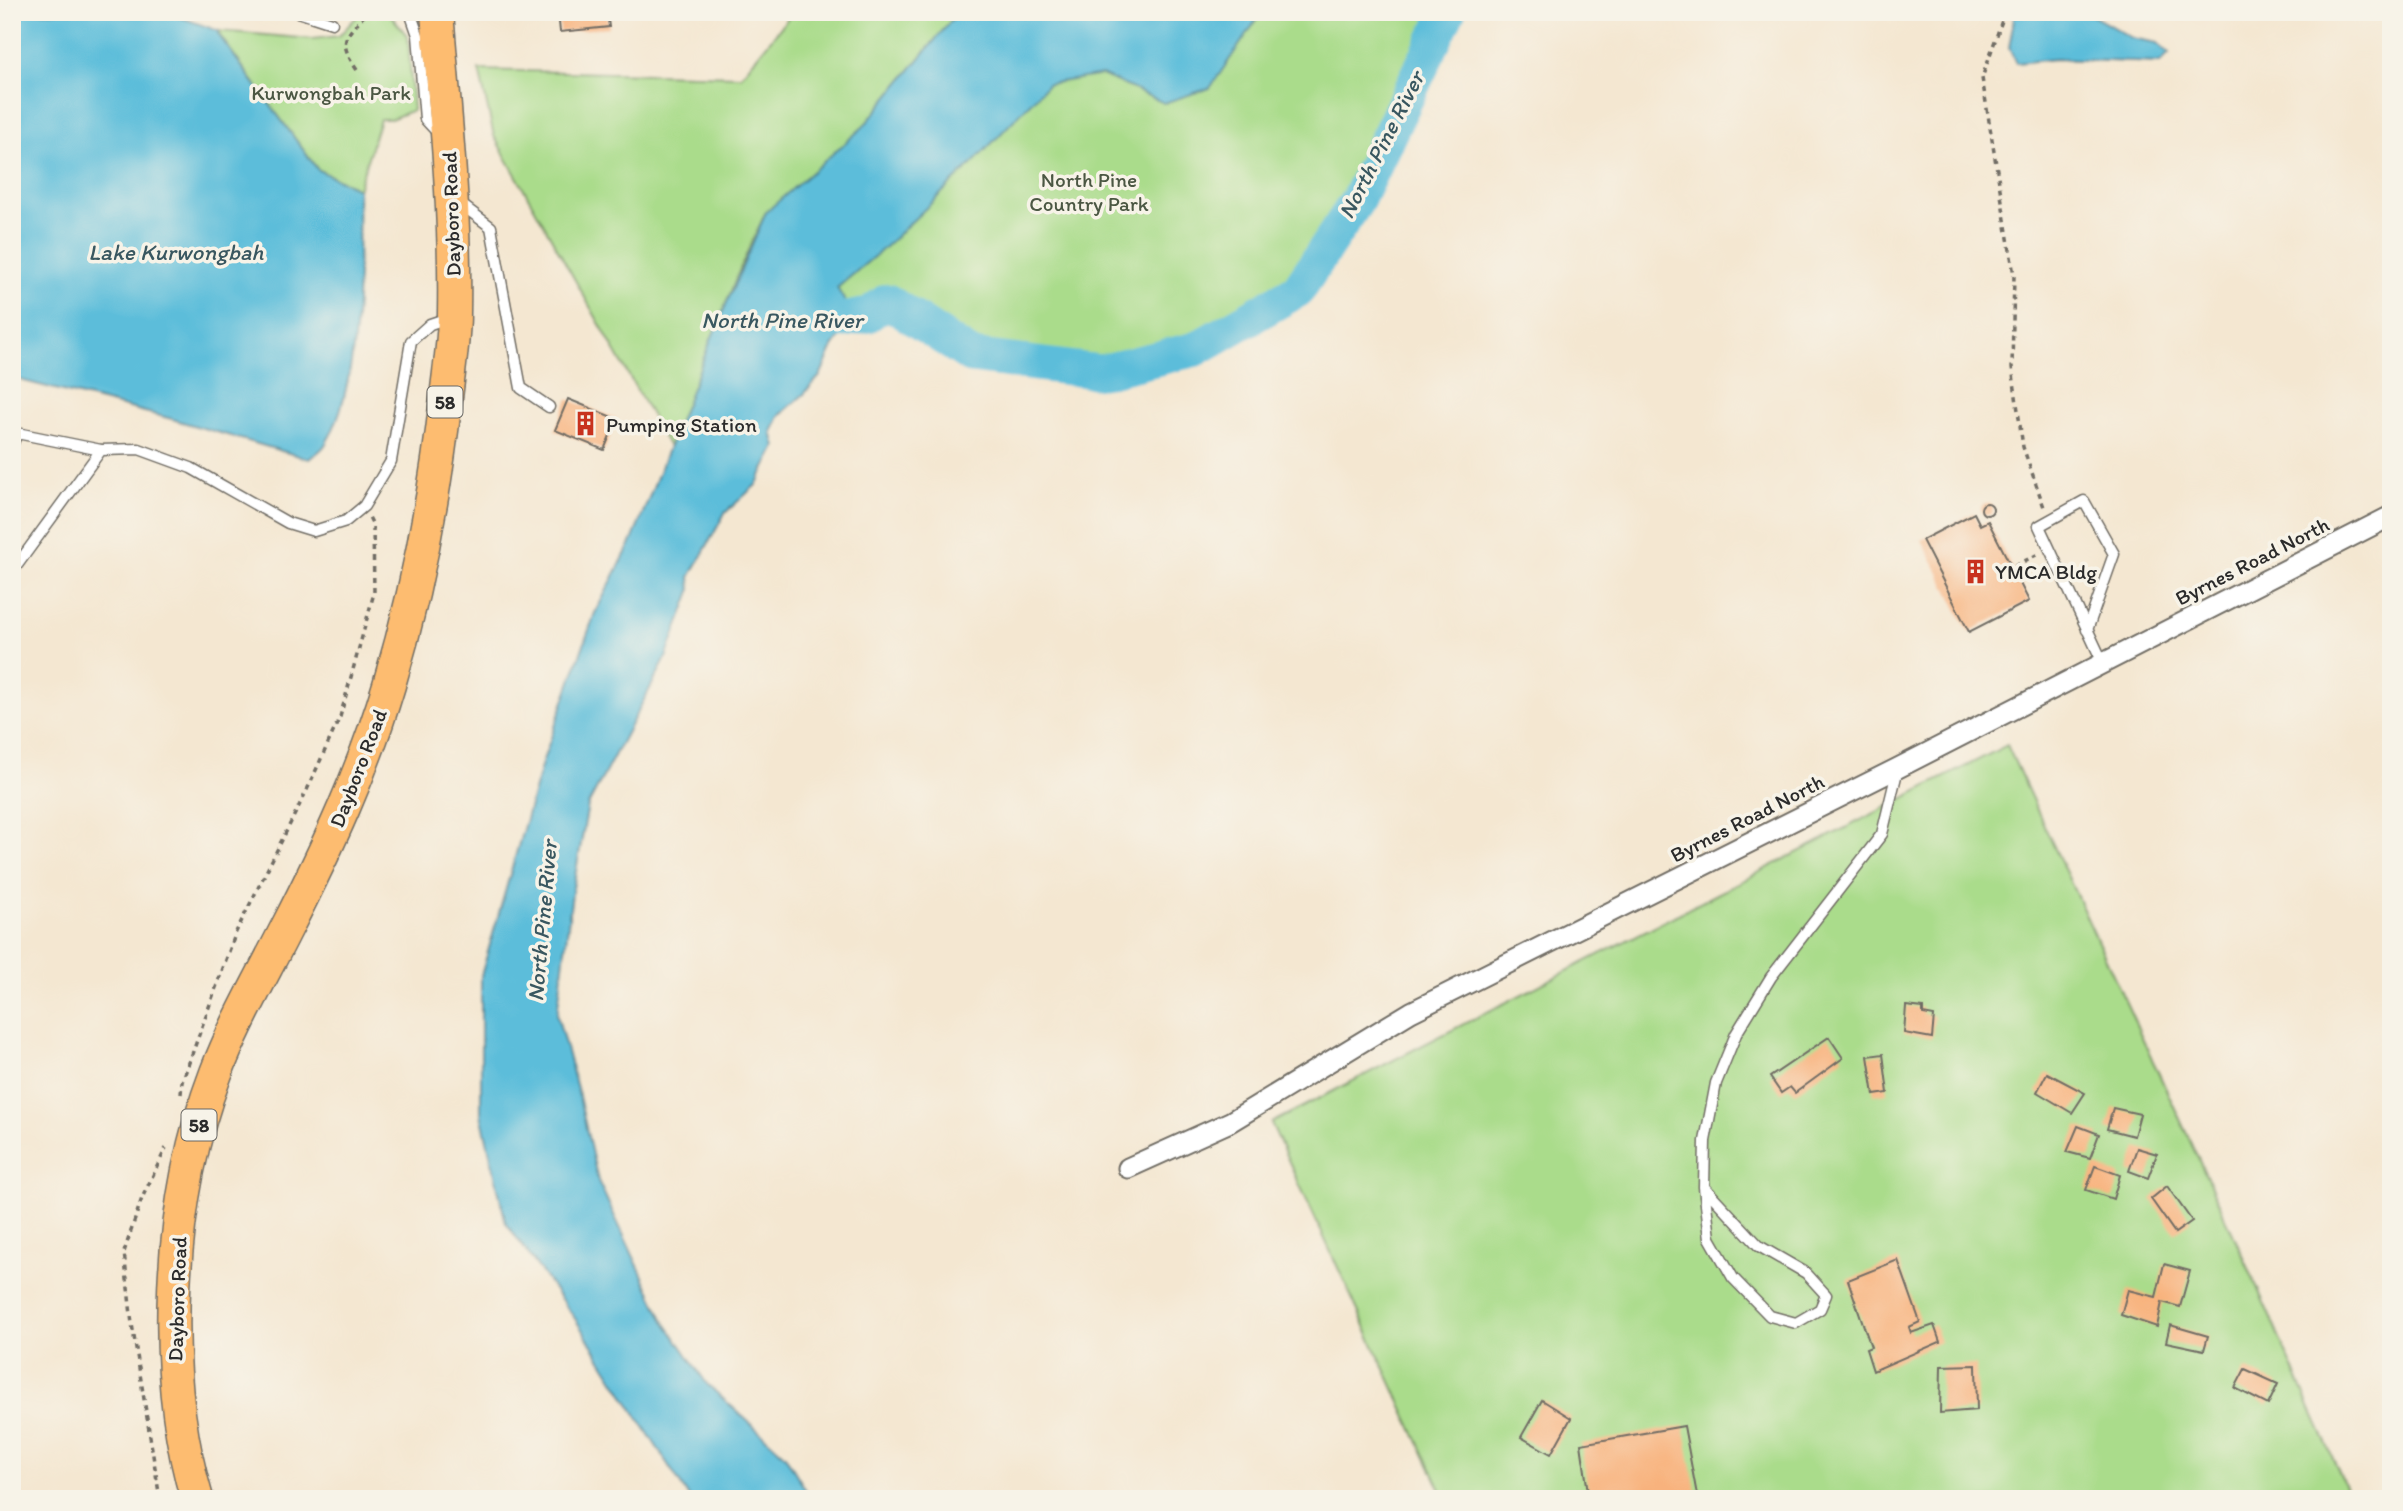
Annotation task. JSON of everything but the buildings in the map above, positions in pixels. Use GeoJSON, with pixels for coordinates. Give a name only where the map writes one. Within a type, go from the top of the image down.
{"type":"FeatureCollection","features":[{"type":"Feature","properties":{"kind":"main road","name":"Dayboro Road"},"geometry":{"type":"LineString","coordinates":[[197,1499],[182,1433],[175,1370],[174,1304],[179,1233],[188,1172],[216,1072],[333,833],[356,780],[388,688],[422,560],[440,453],[454,316],[452,197],[437,12]]}},
{"type":"Feature","properties":{"kind":"street","name":"Byrnes Road North"},"geometry":{"type":"LineString","coordinates":[[1128,1168],[1230,1122],[1411,1012],[1898,768],[2391,516]]}},
{"type":"Feature","properties":{"kind":"lane"},"geometry":{"type":"LineString","coordinates":[[298,12],[332,23]]}},
{"type":"Feature","properties":{"kind":"lane"},"geometry":{"type":"LineString","coordinates":[[410,12],[418,35],[425,119],[448,143]]}},
{"type":"Feature","properties":{"kind":"lane"},"geometry":{"type":"LineString","coordinates":[[452,197],[491,227],[521,388],[549,407]]}},
{"type":"Feature","properties":{"kind":"lane"},"geometry":{"type":"LineString","coordinates":[[12,445],[17,433],[101,450],[139,449],[191,468],[288,523],[314,531],[346,521],[364,506],[391,461],[411,341],[430,324],[454,316]]}},
{"type":"Feature","properties":{"kind":"lane"},"geometry":{"type":"LineString","coordinates":[[12,572],[101,450]]}},
{"type":"Feature","properties":{"kind":"lane"},"geometry":{"type":"LineString","coordinates":[[2087,630],[2114,554],[2084,501],[2039,526],[2087,630],[2103,663]]}},
{"type":"Feature","properties":{"kind":"lane"},"geometry":{"type":"LineString","coordinates":[[1704,1187],[1759,1246],[1806,1273],[1826,1295],[1820,1309],[1796,1323],[1770,1316],[1733,1278],[1710,1238],[1704,1187],[1705,1141],[1716,1083],[1736,1034],[1771,977],[1882,834],[1898,768]]}},
{"type":"Feature","properties":{"kind":"path"},"geometry":{"type":"LineString","coordinates":[[357,70],[344,44],[346,36],[367,12]]}},
{"type":"Feature","properties":{"kind":"path"},"geometry":{"type":"LineString","coordinates":[[2005,12],[1982,78],[2014,275],[2012,368],[2023,447],[2049,520]]}},
{"type":"Feature","properties":{"kind":"path"},"geometry":{"type":"LineString","coordinates":[[2015,566],[2049,548]]}},
{"type":"Feature","properties":{"kind":"green space","name":"Kurwongbah Park"},"geometry":{"type":"Polygon","coordinates":[[[361,12],[388,12],[408,37],[413,110],[391,119],[380,119],[358,189],[318,170],[218,33],[312,39],[339,36],[361,12]]]}},
{"type":"Feature","properties":{"kind":"green space","name":"North Pine Country Park"},"geometry":{"type":"Polygon","coordinates":[[[793,12],[1448,12],[1357,201],[1298,290],[1196,349],[1101,372],[971,356],[887,301],[868,315],[850,319],[840,294],[829,279],[766,212],[742,264],[669,447],[494,136],[479,70],[741,76],[793,12]]]}},
{"type":"Feature","properties":{"kind":"green space"},"geometry":{"type":"Polygon","coordinates":[[[2007,745],[2245,1260],[2350,1497],[1445,1499],[1271,1123],[2007,745]]]}},
{"type":"Feature","properties":{"kind":"water","name":"Lake Kurwongbah"},"geometry":{"type":"Polygon","coordinates":[[[12,12],[166,12],[219,31],[218,34],[318,170],[358,189],[356,321],[346,390],[337,420],[325,445],[309,459],[172,419],[12,378],[12,12]]]}},
{"type":"Feature","properties":{"kind":"water","name":"North Pine River"},"geometry":{"type":"Polygon","coordinates":[[[958,12],[1265,12],[1210,88],[1164,103],[1102,75],[1048,84],[972,164],[883,249],[837,288],[850,310],[868,315],[846,329],[833,347],[820,376],[779,416],[772,432],[776,447],[756,485],[725,513],[690,577],[691,591],[665,660],[588,805],[572,893],[557,1015],[598,1181],[663,1319],[707,1384],[785,1455],[811,1499],[690,1499],[574,1317],[506,1223],[481,1114],[481,976],[542,763],[595,613],[632,541],[712,337],[766,212],[863,127],[958,12]]]}},
{"type":"Feature","properties":{"kind":"water"},"geometry":{"type":"Polygon","coordinates":[[[2015,12],[2086,12],[2132,38],[2157,43],[2169,54],[2160,63],[2055,59],[2016,63],[2009,48],[2015,12]]]}},
{"type":"Feature","properties":{"kind":"waterway","name":"North Pine River"},"geometry":{"type":"LineString","coordinates":[[823,324],[868,315],[887,301],[971,356],[1101,372],[1196,349],[1298,290],[1357,201],[1448,12]]}},
{"type":"Feature","properties":{"kind":"place","name":"Pumping Station"},"geometry":{"type":"Point","coordinates":[586,424]}},
{"type":"Feature","properties":{"kind":"place","name":"YMCA Bldg"},"geometry":{"type":"Point","coordinates":[1975,571]}}]}
